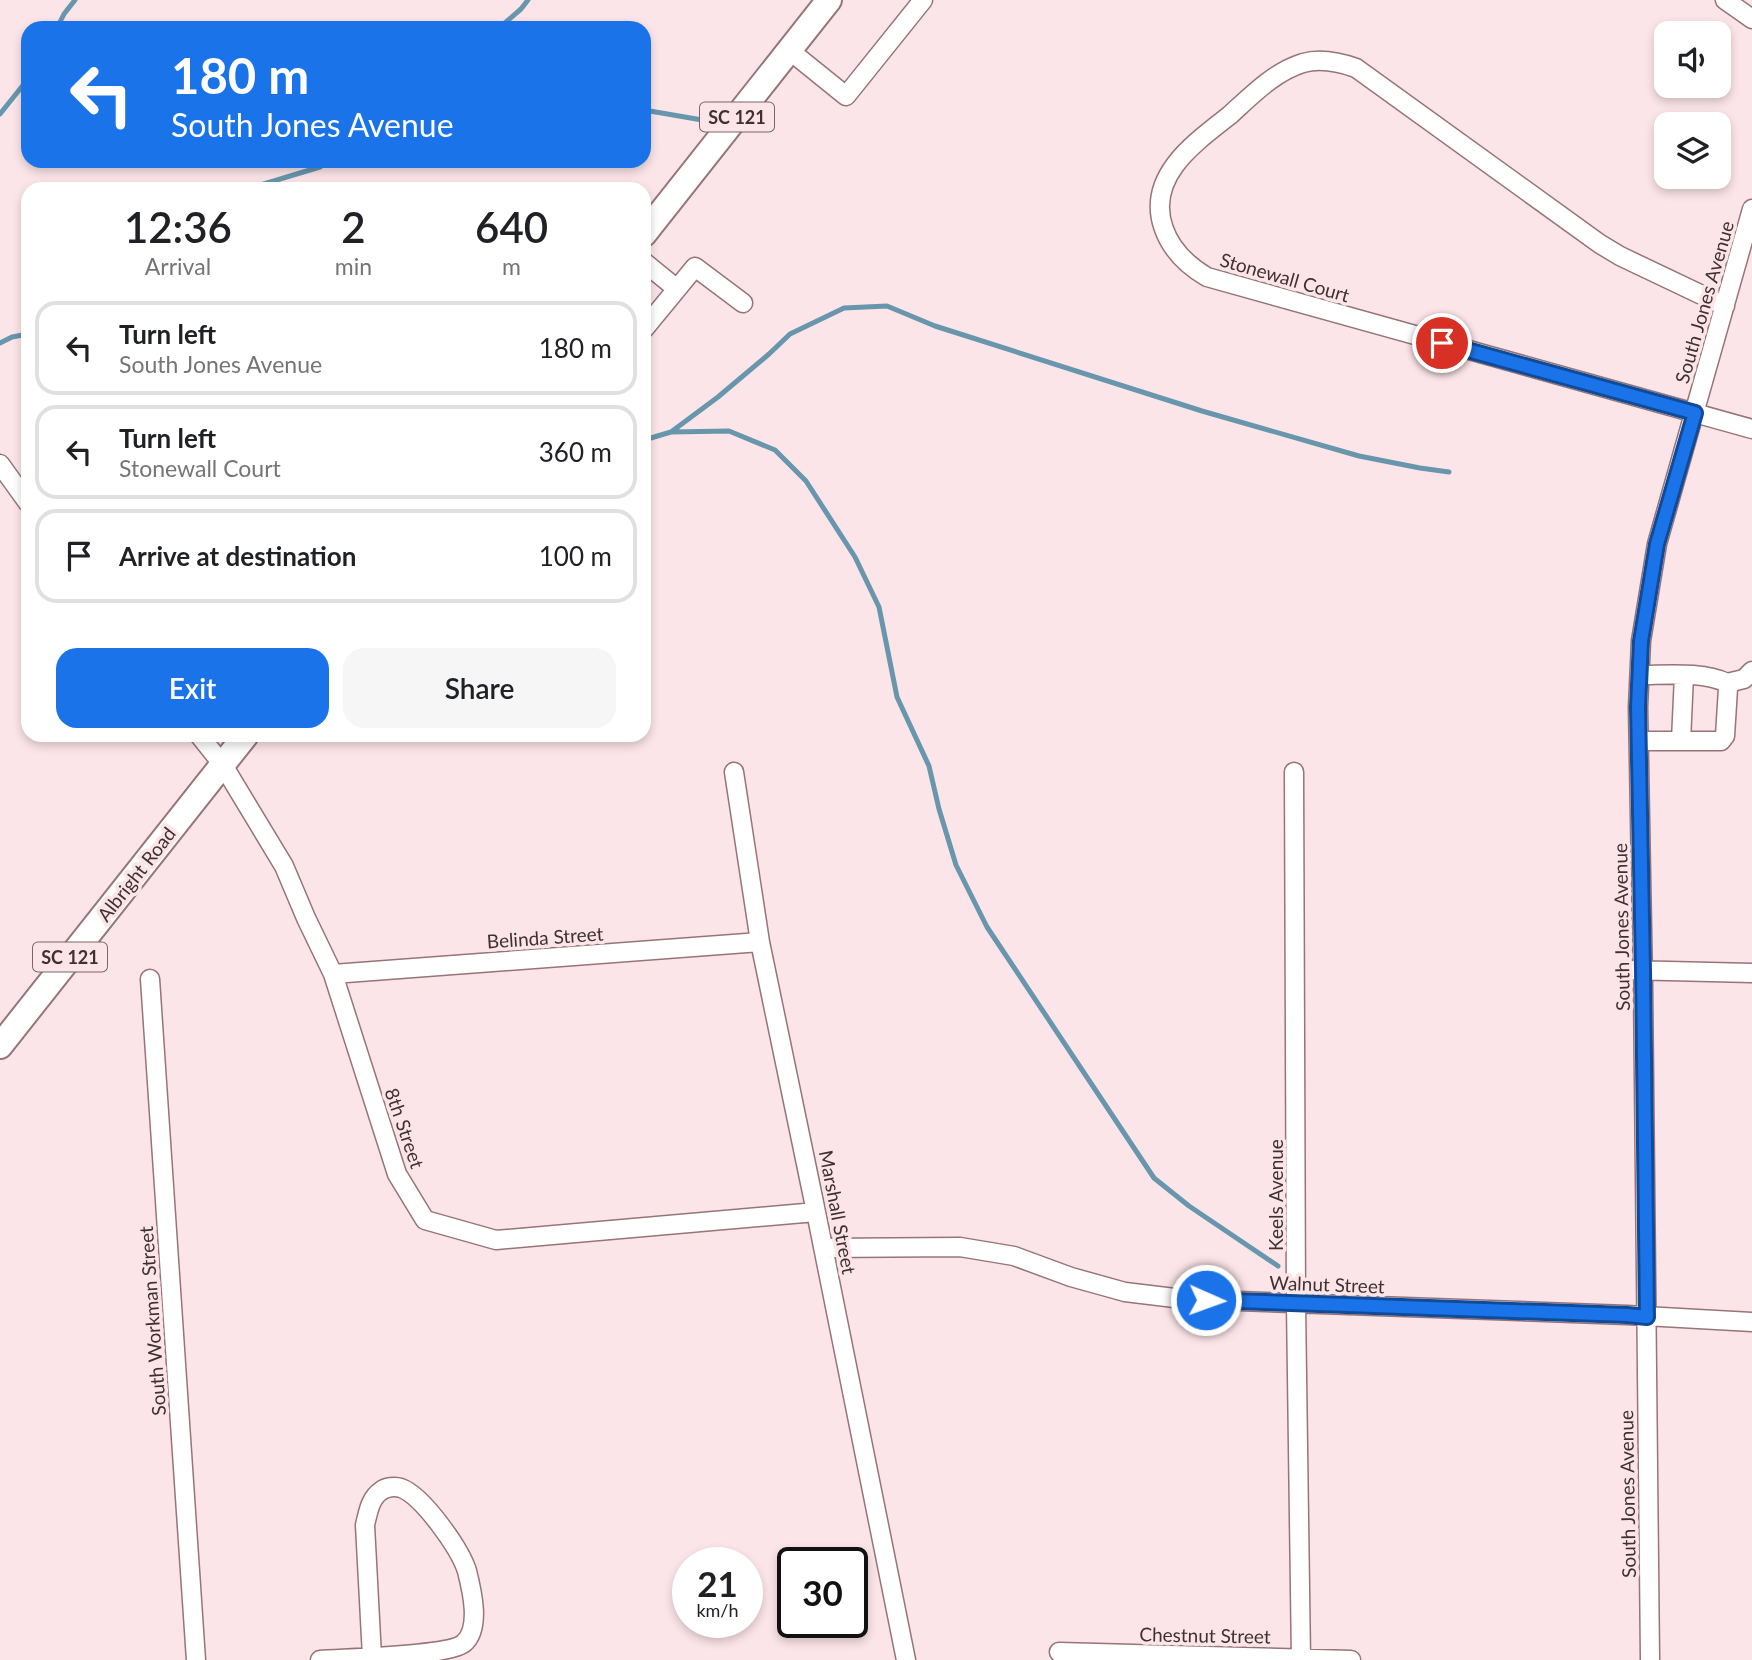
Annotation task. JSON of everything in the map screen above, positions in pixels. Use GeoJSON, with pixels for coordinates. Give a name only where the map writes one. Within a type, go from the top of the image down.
{"type":"FeatureCollection","features":[{"type":"Feature","properties":{"kind":"highway","name":"SC 121"},"geometry":{"type":"LineString","coordinates":[[651,224],[829,0]]}},
{"type":"Feature","properties":{"kind":"highway","name":"Albright Road"},"geometry":{"type":"LineString","coordinates":[[0,1046],[241,742]]}},
{"type":"Feature","properties":{"kind":"street"},"geometry":{"type":"LineString","coordinates":[[789,50],[846,96],[923,0]]}},
{"type":"Feature","properties":{"kind":"street"},"geometry":{"type":"LineString","coordinates":[[1725,0],[1752,19]]}},
{"type":"Feature","properties":{"kind":"street","name":"Stonewall Court"},"geometry":{"type":"LineString","coordinates":[[1725,306],[1600,244],[1356,68],[1339,62],[1304,63],[1268,81],[1175,165],[1165,181],[1160,200],[1160,216],[1171,244],[1182,260],[1207,277],[1752,429]]}},
{"type":"Feature","properties":{"kind":"street","name":"South Jones Avenue"},"geometry":{"type":"LineString","coordinates":[[1650,1660],[1647,1317],[1635,970],[1641,641],[1657,544],[1752,209]]}},
{"type":"Feature","properties":{"kind":"street"},"geometry":{"type":"LineString","coordinates":[[651,321],[695,267],[743,303]]}},
{"type":"Feature","properties":{"kind":"street"},"geometry":{"type":"LineString","coordinates":[[651,268],[677,289]]}},
{"type":"Feature","properties":{"kind":"street"},"geometry":{"type":"LineString","coordinates":[[0,464],[21,493]]}},
{"type":"Feature","properties":{"kind":"street"},"geometry":{"type":"LineString","coordinates":[[1640,675],[1718,679],[1727,684],[1744,679],[1752,671]]}},
{"type":"Feature","properties":{"kind":"street"},"geometry":{"type":"LineString","coordinates":[[1681,741],[1684,676]]}},
{"type":"Feature","properties":{"kind":"street"},"geometry":{"type":"LineString","coordinates":[[1639,741],[1721,741],[1724,736],[1727,684]]}},
{"type":"Feature","properties":{"kind":"street","name":"8th Street"},"geometry":{"type":"LineString","coordinates":[[205,742],[223,765],[284,866],[333,974],[397,1174],[425,1220],[496,1240],[816,1212]]}},
{"type":"Feature","properties":{"kind":"street","name":"Marshall Street"},"geometry":{"type":"LineString","coordinates":[[734,772],[761,942],[906,1660]]}},
{"type":"Feature","properties":{"kind":"street","name":"Keels Avenue"},"geometry":{"type":"LineString","coordinates":[[1294,772],[1296,1304],[1301,1659]]}},
{"type":"Feature","properties":{"kind":"street","name":"Belinda Street"},"geometry":{"type":"LineString","coordinates":[[333,974],[761,942]]}},
{"type":"Feature","properties":{"kind":"street"},"geometry":{"type":"LineString","coordinates":[[1635,970],[1752,974]]}},
{"type":"Feature","properties":{"kind":"street","name":"South Workman Street"},"geometry":{"type":"LineString","coordinates":[[150,979],[196,1660]]}},
{"type":"Feature","properties":{"kind":"street","name":"Walnut Street"},"geometry":{"type":"LineString","coordinates":[[823,1248],[960,1247],[1014,1256],[1071,1277],[1125,1292],[1183,1299],[1752,1322]]}},
{"type":"Feature","properties":{"kind":"street"},"geometry":{"type":"LineString","coordinates":[[320,1660],[372,1657],[426,1653],[454,1649],[468,1637],[474,1623],[474,1612],[466,1570],[460,1557],[428,1510],[416,1497],[395,1486],[375,1497],[365,1525],[372,1657]]}},
{"type":"Feature","properties":{"kind":"street","name":"Chestnut Street"},"geometry":{"type":"LineString","coordinates":[[1059,1652],[1351,1660]]}},
{"type":"Feature","properties":{"kind":"waterway"},"geometry":{"type":"LineString","coordinates":[[60,21],[75,0]]}},
{"type":"Feature","properties":{"kind":"waterway"},"geometry":{"type":"LineString","coordinates":[[507,21],[528,0]]}},
{"type":"Feature","properties":{"kind":"waterway"},"geometry":{"type":"LineString","coordinates":[[0,114],[21,88]]}},
{"type":"Feature","properties":{"kind":"waterway"},"geometry":{"type":"LineString","coordinates":[[651,111],[708,121]]}},
{"type":"Feature","properties":{"kind":"waterway"},"geometry":{"type":"LineString","coordinates":[[270,182],[317,168]]}},
{"type":"Feature","properties":{"kind":"waterway"},"geometry":{"type":"LineString","coordinates":[[671,432],[718,397],[790,334],[844,308],[887,306],[935,326],[1202,411],[1359,456],[1449,472]]}},
{"type":"Feature","properties":{"kind":"waterway"},"geometry":{"type":"LineString","coordinates":[[0,343],[21,335]]}},
{"type":"Feature","properties":{"kind":"waterway"},"geometry":{"type":"LineString","coordinates":[[651,438],[671,432],[729,431],[775,450],[806,481],[855,557],[879,607],[897,697],[929,766],[956,865],[987,927],[1154,1178],[1189,1206],[1278,1266]]}},
{"type":"Feature","properties":{"kind":"route"},"geometry":{"type":"LineString","coordinates":[[1206,1300],[1647,1317],[1638,707],[1641,641],[1657,544],[1695,413],[1442,343]]}}]}
